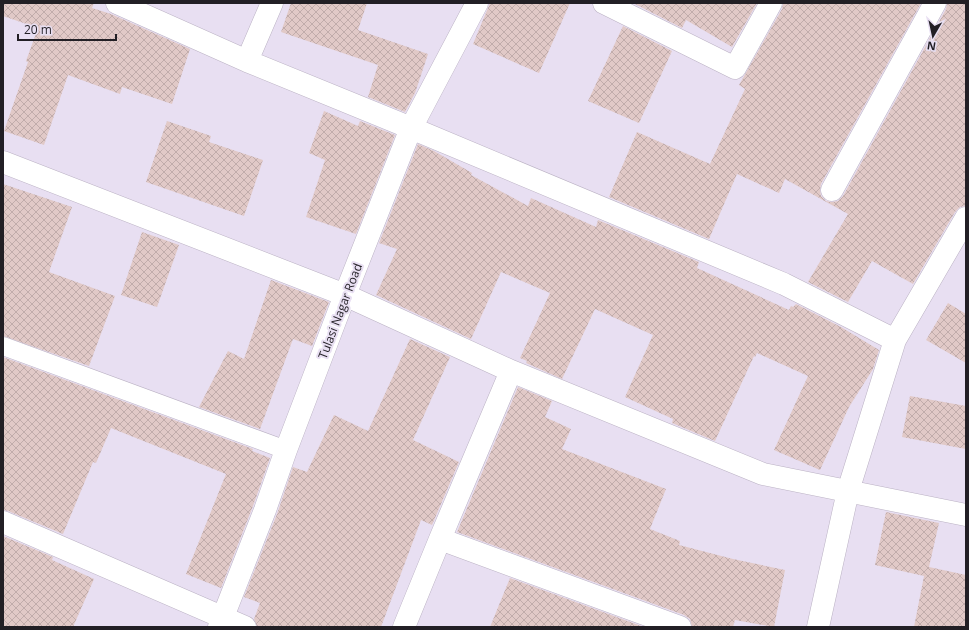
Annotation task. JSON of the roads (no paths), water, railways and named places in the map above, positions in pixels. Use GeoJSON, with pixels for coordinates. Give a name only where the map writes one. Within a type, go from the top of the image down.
{"type":"FeatureCollection","features":[{"type":"Feature","properties":{"kind":"street"},"geometry":{"type":"LineString","coordinates":[[117,3],[247,62],[411,128],[784,284],[895,340]]}},
{"type":"Feature","properties":{"kind":"street"},"geometry":{"type":"LineString","coordinates":[[247,62],[272,3]]}},
{"type":"Feature","properties":{"kind":"street","name":"Tulasi Nagar Road"},"geometry":{"type":"LineString","coordinates":[[221,622],[265,510],[286,450],[345,296],[411,128],[477,3]]}},
{"type":"Feature","properties":{"kind":"street"},"geometry":{"type":"LineString","coordinates":[[608,4],[735,68],[771,3]]}},
{"type":"Feature","properties":{"kind":"street"},"geometry":{"type":"LineString","coordinates":[[832,190],[935,3]]}},
{"type":"Feature","properties":{"kind":"street"},"geometry":{"type":"LineString","coordinates":[[3,162],[345,296],[512,371],[763,474],[966,515]]}},
{"type":"Feature","properties":{"kind":"street"},"geometry":{"type":"LineString","coordinates":[[818,627],[848,491],[895,340],[966,218]]}},
{"type":"Feature","properties":{"kind":"street"},"geometry":{"type":"LineString","coordinates":[[404,627],[512,371]]}},
{"type":"Feature","properties":{"kind":"street"},"geometry":{"type":"LineString","coordinates":[[3,522],[221,622],[245,627]]}},
{"type":"Feature","properties":{"kind":"street"},"geometry":{"type":"LineString","coordinates":[[440,539],[680,627]]}},
{"type":"Feature","properties":{"kind":"lane"},"geometry":{"type":"LineString","coordinates":[[3,346],[286,450]]}}]}
